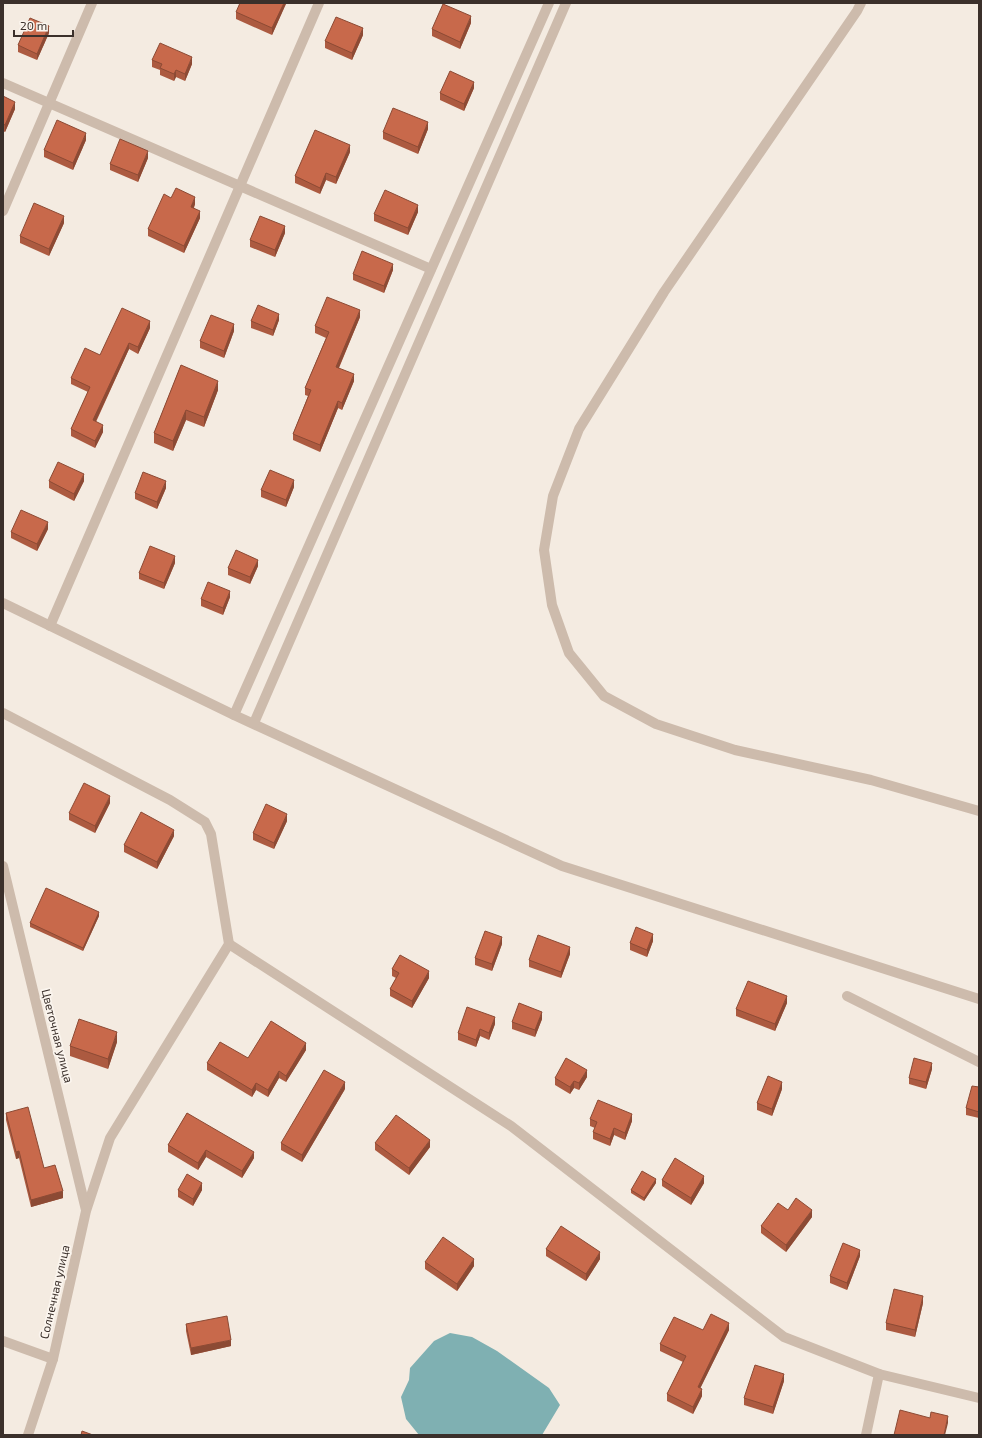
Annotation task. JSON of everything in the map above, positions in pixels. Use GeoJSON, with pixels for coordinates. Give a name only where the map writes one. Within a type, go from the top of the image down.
{"type":"FeatureCollection","features":[{"type":"Feature","properties":{"kind":"street"},"geometry":{"type":"LineString","coordinates":[[3,211],[92,3]]}},
{"type":"Feature","properties":{"kind":"street"},"geometry":{"type":"LineString","coordinates":[[50,626],[319,3]]}},
{"type":"Feature","properties":{"kind":"street"},"geometry":{"type":"LineString","coordinates":[[234,715],[549,3]]}},
{"type":"Feature","properties":{"kind":"street"},"geometry":{"type":"LineString","coordinates":[[254,723],[566,3]]}},
{"type":"Feature","properties":{"kind":"street"},"geometry":{"type":"LineString","coordinates":[[861,3],[768,142],[664,292],[579,429],[553,496],[544,550],[552,605],[569,653],[604,696],[656,724],[735,750],[871,780],[979,811]]}},
{"type":"Feature","properties":{"kind":"street"},"geometry":{"type":"LineString","coordinates":[[3,83],[240,187],[432,268]]}},
{"type":"Feature","properties":{"kind":"street"},"geometry":{"type":"LineString","coordinates":[[3,603],[234,715],[562,866],[979,999]]}},
{"type":"Feature","properties":{"kind":"street"},"geometry":{"type":"LineString","coordinates":[[3,713],[170,800],[205,822],[211,834],[229,944],[511,1126],[784,1337],[879,1374],[979,1398]]}},
{"type":"Feature","properties":{"kind":"street","name":"Цветочная улица"},"geometry":{"type":"LineString","coordinates":[[3,866],[86,1211]]}},
{"type":"Feature","properties":{"kind":"street","name":"Солнечная улица"},"geometry":{"type":"LineString","coordinates":[[28,1435],[53,1359],[86,1211],[110,1138],[229,944]]}},
{"type":"Feature","properties":{"kind":"street"},"geometry":{"type":"LineString","coordinates":[[847,996],[979,1062]]}},
{"type":"Feature","properties":{"kind":"street"},"geometry":{"type":"LineString","coordinates":[[3,1341],[53,1359]]}},
{"type":"Feature","properties":{"kind":"street"},"geometry":{"type":"LineString","coordinates":[[866,1435],[879,1374]]}},
{"type":"Feature","properties":{"kind":"water"},"geometry":{"type":"Polygon","coordinates":[[[450,1333],[472,1337],[497,1351],[549,1388],[560,1405],[542,1435],[419,1435],[406,1419],[401,1397],[409,1380],[410,1368],[434,1341],[450,1333]]]}},
{"type":"Feature","properties":{"kind":"building"},"geometry":{"type":"Polygon","coordinates":[[[240,3],[284,3],[272,28],[236,12],[240,3]]]}},
{"type":"Feature","properties":{"kind":"building"},"geometry":{"type":"Polygon","coordinates":[[[443,4],[471,16],[460,42],[432,29],[443,4]]]}},
{"type":"Feature","properties":{"kind":"building"},"geometry":{"type":"Polygon","coordinates":[[[336,17],[363,28],[352,53],[325,41],[336,17]]]}},
{"type":"Feature","properties":{"kind":"building"},"geometry":{"type":"Polygon","coordinates":[[[30,18],[49,26],[37,54],[18,45],[30,18]]]}},
{"type":"Feature","properties":{"kind":"building"},"geometry":{"type":"Polygon","coordinates":[[[160,43],[192,57],[185,74],[176,70],[174,74],[160,68],[162,64],[152,60],[160,43]]]}},
{"type":"Feature","properties":{"kind":"building"},"geometry":{"type":"Polygon","coordinates":[[[450,71],[474,82],[464,104],[440,93],[450,71]]]}},
{"type":"Feature","properties":{"kind":"building"},"geometry":{"type":"Polygon","coordinates":[[[3,96],[15,102],[5,125],[3,124],[3,96]]]}},
{"type":"Feature","properties":{"kind":"building"},"geometry":{"type":"Polygon","coordinates":[[[393,108],[428,122],[418,147],[383,132],[393,108]]]}},
{"type":"Feature","properties":{"kind":"building"},"geometry":{"type":"Polygon","coordinates":[[[57,120],[86,133],[73,163],[44,150],[57,120]]]}},
{"type":"Feature","properties":{"kind":"building"},"geometry":{"type":"Polygon","coordinates":[[[315,130],[350,145],[336,177],[326,173],[320,188],[295,176],[315,130]]]}},
{"type":"Feature","properties":{"kind":"building"},"geometry":{"type":"Polygon","coordinates":[[[120,139],[148,151],[138,175],[110,164],[120,139]]]}},
{"type":"Feature","properties":{"kind":"building"},"geometry":{"type":"Polygon","coordinates":[[[176,188],[195,197],[191,207],[200,211],[184,246],[148,229],[164,194],[171,198],[176,188]]]}},
{"type":"Feature","properties":{"kind":"building"},"geometry":{"type":"Polygon","coordinates":[[[385,190],[418,205],[408,228],[374,214],[385,190]]]}},
{"type":"Feature","properties":{"kind":"building"},"geometry":{"type":"Polygon","coordinates":[[[34,203],[64,216],[49,249],[20,236],[34,203]]]}},
{"type":"Feature","properties":{"kind":"building"},"geometry":{"type":"Polygon","coordinates":[[[260,216],[285,226],[275,250],[250,240],[260,216]]]}},
{"type":"Feature","properties":{"kind":"building"},"geometry":{"type":"Polygon","coordinates":[[[362,251],[393,264],[384,286],[353,274],[362,251]]]}},
{"type":"Feature","properties":{"kind":"building"},"geometry":{"type":"Polygon","coordinates":[[[327,297],[360,310],[336,367],[354,374],[342,403],[338,401],[320,445],[293,434],[311,390],[305,388],[329,332],[315,326],[327,297]]]}},
{"type":"Feature","properties":{"kind":"building"},"geometry":{"type":"Polygon","coordinates":[[[258,305],[279,314],[273,330],[251,321],[258,305]]]}},
{"type":"Feature","properties":{"kind":"building"},"geometry":{"type":"Polygon","coordinates":[[[122,308],[150,321],[138,347],[129,343],[93,420],[103,425],[95,441],[71,429],[90,387],[71,378],[85,348],[100,355],[122,308]]]}},
{"type":"Feature","properties":{"kind":"building"},"geometry":{"type":"Polygon","coordinates":[[[211,315],[234,324],[224,351],[200,341],[211,315]]]}},
{"type":"Feature","properties":{"kind":"building"},"geometry":{"type":"Polygon","coordinates":[[[181,365],[218,381],[204,417],[186,410],[173,441],[154,433],[181,365]]]}},
{"type":"Feature","properties":{"kind":"building"},"geometry":{"type":"Polygon","coordinates":[[[58,462],[84,474],[74,494],[49,481],[58,462]]]}},
{"type":"Feature","properties":{"kind":"building"},"geometry":{"type":"Polygon","coordinates":[[[270,470],[294,480],[286,500],[261,490],[270,470]]]}},
{"type":"Feature","properties":{"kind":"building"},"geometry":{"type":"Polygon","coordinates":[[[143,472],[166,481],[157,502],[135,493],[143,472]]]}},
{"type":"Feature","properties":{"kind":"building"},"geometry":{"type":"Polygon","coordinates":[[[21,510],[48,522],[37,544],[11,532],[21,510]]]}},
{"type":"Feature","properties":{"kind":"building"},"geometry":{"type":"Polygon","coordinates":[[[150,546],[175,556],[164,583],[139,573],[150,546]]]}},
{"type":"Feature","properties":{"kind":"building"},"geometry":{"type":"Polygon","coordinates":[[[236,550],[258,560],[250,577],[228,568],[236,550]]]}},
{"type":"Feature","properties":{"kind":"building"},"geometry":{"type":"Polygon","coordinates":[[[208,582],[230,591],[223,608],[201,599],[208,582]]]}},
{"type":"Feature","properties":{"kind":"building"},"geometry":{"type":"Polygon","coordinates":[[[84,783],[110,796],[95,826],[69,813],[84,783]]]}},
{"type":"Feature","properties":{"kind":"building"},"geometry":{"type":"Polygon","coordinates":[[[266,804],[287,814],[274,843],[253,833],[266,804]]]}},
{"type":"Feature","properties":{"kind":"building"},"geometry":{"type":"Polygon","coordinates":[[[141,812],[174,830],[157,862],[124,845],[141,812]]]}},
{"type":"Feature","properties":{"kind":"building"},"geometry":{"type":"Polygon","coordinates":[[[46,888],[99,912],[83,948],[30,923],[46,888]]]}},
{"type":"Feature","properties":{"kind":"building"},"geometry":{"type":"Polygon","coordinates":[[[636,927],[653,934],[647,950],[630,943],[636,927]]]}},
{"type":"Feature","properties":{"kind":"building"},"geometry":{"type":"Polygon","coordinates":[[[485,931],[502,937],[492,964],[475,958],[485,931]]]}},
{"type":"Feature","properties":{"kind":"building"},"geometry":{"type":"Polygon","coordinates":[[[538,935],[570,947],[561,972],[529,960],[538,935]]]}},
{"type":"Feature","properties":{"kind":"building"},"geometry":{"type":"Polygon","coordinates":[[[400,955],[429,971],[412,1001],[390,989],[399,973],[392,969],[400,955]]]}},
{"type":"Feature","properties":{"kind":"building"},"geometry":{"type":"Polygon","coordinates":[[[748,981],[787,996],[775,1024],[736,1009],[748,981]]]}},
{"type":"Feature","properties":{"kind":"building"},"geometry":{"type":"Polygon","coordinates":[[[519,1003],[542,1012],[535,1030],[512,1022],[519,1003]]]}},
{"type":"Feature","properties":{"kind":"building"},"geometry":{"type":"Polygon","coordinates":[[[467,1007],[495,1017],[489,1033],[480,1029],[476,1040],[458,1033],[467,1007]]]}},
{"type":"Feature","properties":{"kind":"building"},"geometry":{"type":"Polygon","coordinates":[[[79,1019],[117,1032],[108,1059],[70,1046],[79,1019]]]}},
{"type":"Feature","properties":{"kind":"building"},"geometry":{"type":"Polygon","coordinates":[[[271,1021],[306,1043],[286,1076],[279,1071],[268,1090],[256,1083],[252,1090],[207,1063],[220,1042],[248,1058],[271,1021]]]}},
{"type":"Feature","properties":{"kind":"building"},"geometry":{"type":"Polygon","coordinates":[[[566,1058],[587,1070],[579,1083],[574,1081],[570,1087],[555,1078],[566,1058]]]}},
{"type":"Feature","properties":{"kind":"building"},"geometry":{"type":"Polygon","coordinates":[[[914,1058],[932,1063],[926,1082],[909,1078],[914,1058]]]}},
{"type":"Feature","properties":{"kind":"building"},"geometry":{"type":"Polygon","coordinates":[[[324,1070],[345,1082],[302,1155],[281,1143],[324,1070]]]}},
{"type":"Feature","properties":{"kind":"building"},"geometry":{"type":"Polygon","coordinates":[[[768,1076],[782,1082],[772,1109],[757,1103],[768,1076]]]}},
{"type":"Feature","properties":{"kind":"building"},"geometry":{"type":"Polygon","coordinates":[[[972,1086],[979,1087],[979,1112],[966,1108],[972,1086]]]}},
{"type":"Feature","properties":{"kind":"building"},"geometry":{"type":"Polygon","coordinates":[[[598,1100],[632,1114],[625,1133],[614,1128],[610,1139],[593,1132],[597,1122],[590,1119],[598,1100]]]}},
{"type":"Feature","properties":{"kind":"building"},"geometry":{"type":"Polygon","coordinates":[[[28,1107],[44,1168],[55,1165],[63,1191],[31,1200],[19,1151],[16,1152],[6,1113],[28,1107]]]}},
{"type":"Feature","properties":{"kind":"building"},"geometry":{"type":"Polygon","coordinates":[[[187,1113],[254,1152],[242,1171],[206,1150],[198,1163],[168,1145],[187,1113]]]}},
{"type":"Feature","properties":{"kind":"building"},"geometry":{"type":"Polygon","coordinates":[[[396,1115],[430,1140],[409,1168],[375,1143],[396,1115]]]}},
{"type":"Feature","properties":{"kind":"building"},"geometry":{"type":"Polygon","coordinates":[[[675,1158],[704,1176],[691,1198],[662,1180],[675,1158]]]}},
{"type":"Feature","properties":{"kind":"building"},"geometry":{"type":"Polygon","coordinates":[[[642,1171],[656,1179],[644,1198],[631,1190],[642,1171]]]}},
{"type":"Feature","properties":{"kind":"building"},"geometry":{"type":"Polygon","coordinates":[[[187,1174],[202,1183],[193,1199],[178,1190],[187,1174]]]}},
{"type":"Feature","properties":{"kind":"building"},"geometry":{"type":"Polygon","coordinates":[[[796,1198],[812,1210],[786,1245],[761,1226],[778,1203],[788,1210],[796,1198]]]}},
{"type":"Feature","properties":{"kind":"building"},"geometry":{"type":"Polygon","coordinates":[[[561,1226],[600,1252],[586,1274],[546,1249],[561,1226]]]}},
{"type":"Feature","properties":{"kind":"building"},"geometry":{"type":"Polygon","coordinates":[[[443,1237],[474,1259],[457,1284],[425,1262],[443,1237]]]}},
{"type":"Feature","properties":{"kind":"building"},"geometry":{"type":"Polygon","coordinates":[[[843,1243],[860,1250],[847,1283],[830,1276],[843,1243]]]}},
{"type":"Feature","properties":{"kind":"building"},"geometry":{"type":"Polygon","coordinates":[[[894,1289],[923,1296],[915,1330],[886,1323],[894,1289]]]}},
{"type":"Feature","properties":{"kind":"building"},"geometry":{"type":"Polygon","coordinates":[[[711,1314],[729,1323],[698,1387],[702,1389],[693,1407],[667,1394],[686,1356],[660,1344],[674,1317],[703,1330],[711,1314]]]}},
{"type":"Feature","properties":{"kind":"building"},"geometry":{"type":"Polygon","coordinates":[[[227,1316],[231,1340],[191,1348],[186,1324],[227,1316]]]}},
{"type":"Feature","properties":{"kind":"building"},"geometry":{"type":"Polygon","coordinates":[[[755,1365],[784,1374],[773,1407],[744,1398],[755,1365]]]}},
{"type":"Feature","properties":{"kind":"building"},"geometry":{"type":"Polygon","coordinates":[[[900,1410],[930,1418],[931,1412],[948,1416],[944,1435],[894,1435],[900,1410]]]}},
{"type":"Feature","properties":{"kind":"building"},"geometry":{"type":"Polygon","coordinates":[[[82,1431],[93,1435],[81,1435],[82,1431]]]}}]}
